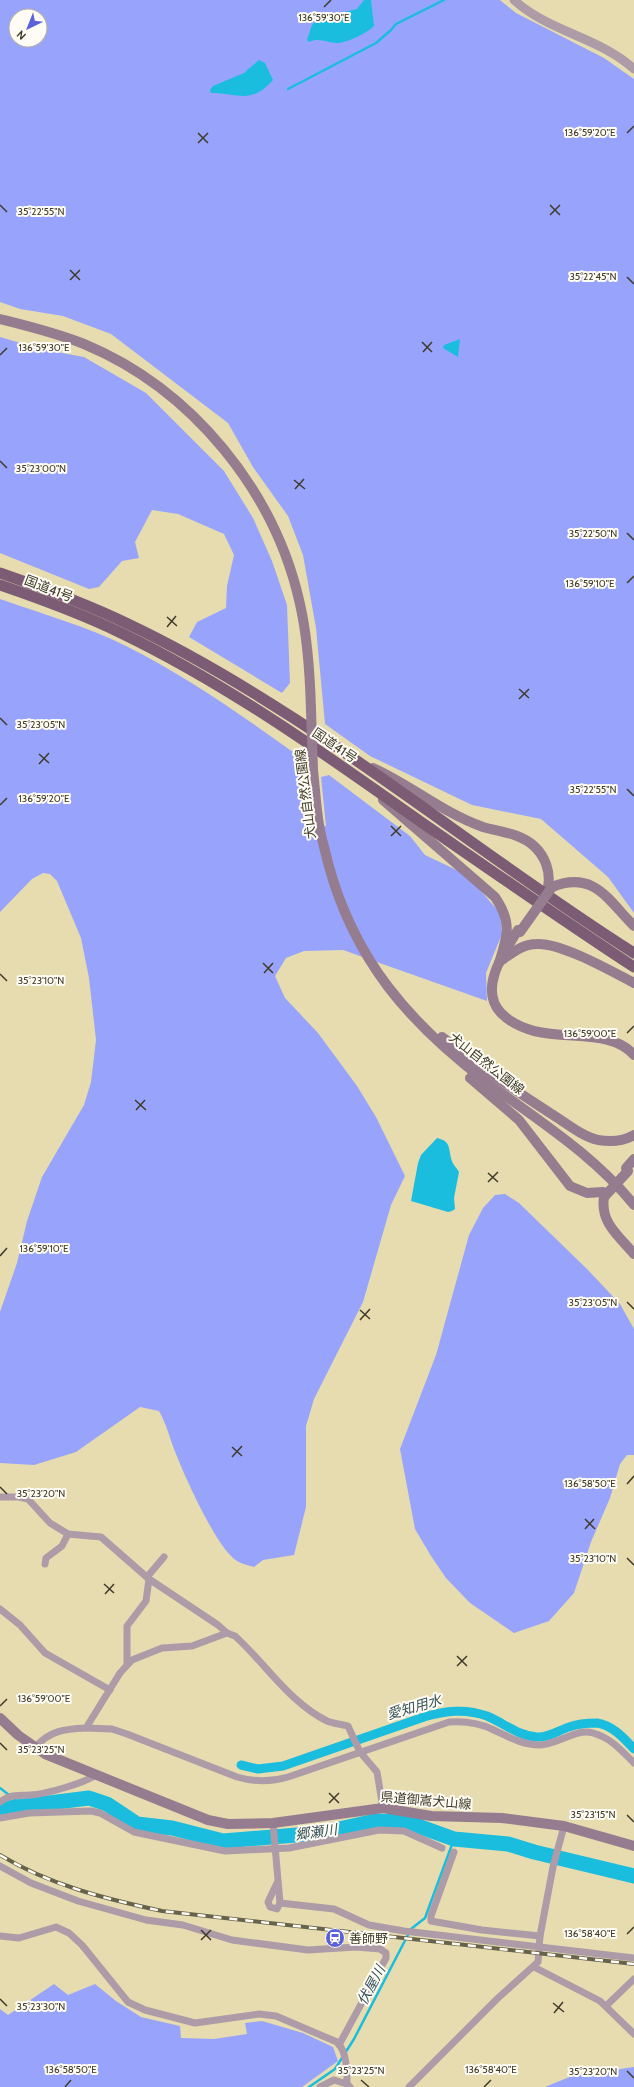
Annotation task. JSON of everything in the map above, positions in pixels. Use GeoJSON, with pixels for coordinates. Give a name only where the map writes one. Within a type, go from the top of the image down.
{"type":"FeatureCollection","features":[{"type":"Feature","properties":{"kind":"highway","name":"国道41号"},"geometry":{"type":"LineString","coordinates":[[0,573],[59,594],[128,624],[195,659],[285,714],[354,760],[518,876],[634,953]]}},
{"type":"Feature","properties":{"kind":"highway","name":"国道41号"},"geometry":{"type":"LineString","coordinates":[[0,585],[56,605],[121,633],[190,670],[270,718],[359,778],[531,899],[634,967]]}},
{"type":"Feature","properties":{"kind":"main road","name":"犬山自然公園線"},"geometry":{"type":"LineString","coordinates":[[0,319],[42,330],[84,344],[119,361],[159,387],[209,431],[248,482],[268,514],[292,574],[300,604],[306,639],[311,710],[313,770],[319,826],[334,884],[355,935],[380,977],[413,1019],[452,1054],[487,1082],[568,1142],[592,1163],[634,1205]]}},
{"type":"Feature","properties":{"kind":"main road"},"geometry":{"type":"LineString","coordinates":[[354,760],[396,778],[463,819],[526,839],[543,856],[548,870],[550,887]]}},
{"type":"Feature","properties":{"kind":"main road"},"geometry":{"type":"LineString","coordinates":[[359,778],[495,897],[503,908],[508,923],[508,933],[499,963]]}},
{"type":"Feature","properties":{"kind":"main road"},"geometry":{"type":"LineString","coordinates":[[634,926],[602,891],[591,884],[569,881],[550,887],[519,931],[499,963],[493,976],[492,993],[498,1010],[509,1021],[522,1028],[542,1034],[595,1037],[619,1044],[634,1055]]}},
{"type":"Feature","properties":{"kind":"main road"},"geometry":{"type":"LineString","coordinates":[[499,963],[524,946],[538,944],[569,952],[634,983]]}},
{"type":"Feature","properties":{"kind":"main road"},"geometry":{"type":"LineString","coordinates":[[413,1019],[440,1035],[524,1096],[586,1135],[598,1140],[612,1141],[623,1140],[634,1135]]}},
{"type":"Feature","properties":{"kind":"main road"},"geometry":{"type":"LineString","coordinates":[[413,1019],[428,1039],[452,1063],[519,1120],[570,1186],[587,1193],[603,1194]]}},
{"type":"Feature","properties":{"kind":"main road"},"geometry":{"type":"LineString","coordinates":[[634,1159],[629,1168],[603,1194],[603,1211],[606,1221],[634,1254]]}},
{"type":"Feature","properties":{"kind":"main road","name":"県道御嵩犬山線"},"geometry":{"type":"LineString","coordinates":[[0,1718],[35,1748],[67,1764],[208,1820],[228,1824],[273,1826],[383,1808],[431,1816],[502,1818],[564,1826],[634,1846]]}},
{"type":"Feature","properties":{"kind":"street"},"geometry":{"type":"LineString","coordinates":[[514,0],[535,17],[615,54],[634,69]]}},
{"type":"Feature","properties":{"kind":"street"},"geometry":{"type":"LineString","coordinates":[[0,1497],[19,1497],[28,1499],[50,1523],[68,1534],[101,1537],[148,1578],[218,1625],[227,1633],[235,1636],[291,1694],[306,1707],[327,1721],[348,1726],[360,1752],[377,1772],[383,1808]]}},
{"type":"Feature","properties":{"kind":"street"},"geometry":{"type":"LineString","coordinates":[[45,1564],[46,1558],[62,1546],[68,1534]]}},
{"type":"Feature","properties":{"kind":"street"},"geometry":{"type":"LineString","coordinates":[[127,1664],[127,1626],[146,1601],[148,1578],[164,1557]]}},
{"type":"Feature","properties":{"kind":"street"},"geometry":{"type":"LineString","coordinates":[[0,1609],[20,1625],[45,1652],[110,1690]]}},
{"type":"Feature","properties":{"kind":"street"},"geometry":{"type":"LineString","coordinates":[[86,1728],[127,1664],[162,1648],[192,1646],[227,1633]]}},
{"type":"Feature","properties":{"kind":"street"},"geometry":{"type":"LineString","coordinates":[[35,1748],[42,1739],[55,1732],[86,1728],[112,1729],[237,1777],[257,1781],[279,1780],[437,1724],[463,1721],[493,1729],[518,1742],[529,1744],[541,1745],[556,1742],[576,1734],[590,1732],[615,1743],[634,1763]]}},
{"type":"Feature","properties":{"kind":"street"},"geometry":{"type":"LineString","coordinates":[[1,1801],[15,1794],[30,1795],[87,1781],[96,1775]]}},
{"type":"Feature","properties":{"kind":"street"},"geometry":{"type":"LineString","coordinates":[[0,1818],[29,1813],[91,1811],[100,1813],[125,1829],[144,1835],[226,1851],[274,1850],[379,1830],[404,1831],[442,1848]]}},
{"type":"Feature","properties":{"kind":"street"},"geometry":{"type":"LineString","coordinates":[[273,1826],[280,1904]]}},
{"type":"Feature","properties":{"kind":"street"},"geometry":{"type":"LineString","coordinates":[[409,2087],[498,1998],[534,1967],[540,1957],[540,1936],[554,1866],[564,1826]]}},
{"type":"Feature","properties":{"kind":"street"},"geometry":{"type":"LineString","coordinates":[[454,1852],[431,1916],[431,1921],[482,1930],[540,1936]]}},
{"type":"Feature","properties":{"kind":"street"},"geometry":{"type":"LineString","coordinates":[[0,1866],[31,1883],[78,1901],[146,1920],[183,1924],[232,1940],[308,1950],[356,1947],[380,1949],[386,1952],[386,1958],[339,2044]]}},
{"type":"Feature","properties":{"kind":"street"},"geometry":{"type":"LineString","coordinates":[[277,1882],[268,1902],[270,1907],[273,1909],[280,1904],[334,1909],[369,1925],[404,1932],[540,1946],[634,1958]]}},
{"type":"Feature","properties":{"kind":"street"},"geometry":{"type":"LineString","coordinates":[[0,1936],[19,1938],[56,1926],[69,1933],[82,1945],[128,2002],[145,2010],[194,2023],[259,2014],[276,2016],[339,2044],[346,2063],[348,2085],[334,2080],[320,2087]]}},
{"type":"Feature","properties":{"kind":"street"},"geometry":{"type":"LineString","coordinates":[[534,1967],[600,2001],[634,2034]]}},
{"type":"Feature","properties":{"kind":"street"},"geometry":{"type":"LineString","coordinates":[[606,2006],[634,1979]]}},
{"type":"Feature","properties":{"kind":"shaded area"},"geometry":{"type":"Polygon","coordinates":[[[0,0],[500,0],[516,13],[604,58],[634,79],[634,913],[608,877],[541,819],[472,805],[370,756],[325,724],[316,628],[303,555],[288,516],[253,467],[228,423],[111,334],[63,316],[20,309],[0,302],[0,0]]]}},
{"type":"Feature","properties":{"kind":"shaded area"},"geometry":{"type":"Polygon","coordinates":[[[364,0],[371,0],[374,26],[367,32],[341,43],[317,40],[309,42],[307,40],[312,25],[319,18],[357,9],[364,0]]]}},
{"type":"Feature","properties":{"kind":"shaded area"},"geometry":{"type":"Polygon","coordinates":[[[259,60],[265,63],[273,80],[258,93],[244,96],[211,93],[210,90],[213,86],[244,73],[259,60]]]}},
{"type":"Feature","properties":{"kind":"shaded area"},"geometry":{"type":"Polygon","coordinates":[[[0,337],[41,349],[84,357],[146,393],[224,471],[253,518],[272,561],[287,605],[290,683],[282,693],[189,637],[197,622],[226,608],[227,586],[234,555],[224,534],[178,514],[152,510],[135,542],[139,558],[122,561],[99,587],[89,589],[0,553],[0,337]]]}},
{"type":"Feature","properties":{"kind":"shaded area"},"geometry":{"type":"Polygon","coordinates":[[[460,339],[458,357],[443,348],[444,345],[460,339]]]}},
{"type":"Feature","properties":{"kind":"shaded area"},"geometry":{"type":"Polygon","coordinates":[[[0,599],[80,626],[111,639],[149,658],[194,684],[237,712],[300,757],[310,825],[326,826],[321,777],[329,775],[410,836],[425,855],[467,875],[500,913],[502,934],[486,973],[487,1001],[343,950],[304,951],[286,958],[275,976],[285,998],[318,1033],[357,1086],[376,1117],[405,1176],[391,1205],[363,1302],[314,1399],[306,1426],[306,1507],[294,1555],[263,1560],[254,1567],[237,1561],[229,1554],[211,1528],[187,1479],[159,1411],[140,1407],[76,1452],[34,1465],[0,1463],[0,1312],[17,1263],[27,1221],[42,1177],[84,1105],[91,1082],[96,1040],[89,978],[81,938],[57,881],[50,874],[43,873],[32,879],[0,912],[0,599]]]}},
{"type":"Feature","properties":{"kind":"shaded area"},"geometry":{"type":"Polygon","coordinates":[[[437,1138],[445,1141],[449,1146],[451,1157],[459,1172],[454,1198],[455,1209],[448,1212],[411,1201],[418,1163],[421,1155],[437,1138]]]}},
{"type":"Feature","properties":{"kind":"shaded area"},"geometry":{"type":"Polygon","coordinates":[[[505,1194],[519,1203],[588,1270],[620,1304],[634,1329],[634,1455],[627,1455],[620,1464],[610,1498],[591,1542],[574,1593],[549,1621],[514,1633],[470,1603],[446,1578],[431,1556],[415,1529],[400,1449],[436,1355],[469,1235],[483,1208],[495,1195],[505,1194]]]}},
{"type":"Feature","properties":{"kind":"shaded area"},"geometry":{"type":"Polygon","coordinates":[[[54,1984],[68,1995],[95,1984],[116,2001],[141,2017],[180,2026],[181,2038],[214,2039],[247,2034],[245,2023],[262,2021],[303,2033],[333,2047],[338,2061],[302,2087],[0,2087],[0,2009],[8,2015],[54,1984]]]}},
{"type":"Feature","properties":{"kind":"shaded area"},"geometry":{"type":"Polygon","coordinates":[[[634,2067],[634,2087],[545,2087],[572,2076],[634,2067]]]}},
{"type":"Feature","properties":{"kind":"waterway"},"geometry":{"type":"LineString","coordinates":[[288,89],[376,43],[396,24],[444,0]]}},
{"type":"Feature","properties":{"kind":"waterway","name":"愛知用水"},"geometry":{"type":"LineString","coordinates":[[241,1765],[258,1769],[283,1766],[424,1717],[455,1711],[471,1712],[487,1716],[517,1732],[537,1737],[550,1735],[576,1725],[587,1723],[602,1724],[608,1726],[622,1736],[634,1749]]}},
{"type":"Feature","properties":{"kind":"waterway"},"geometry":{"type":"LineString","coordinates":[[0,1788],[9,1795]]}},
{"type":"Feature","properties":{"kind":"waterway"},"geometry":{"type":"LineString","coordinates":[[13,1798],[17,1801],[19,1806]]}},
{"type":"Feature","properties":{"kind":"waterway","name":"郷瀬川"},"geometry":{"type":"LineString","coordinates":[[0,1809],[89,1798],[107,1804],[137,1824],[172,1828],[223,1841],[321,1833],[375,1821],[407,1822],[454,1839],[508,1844],[534,1852],[634,1876]]}},
{"type":"Feature","properties":{"kind":"waterway","name":"伏屋川"},"geometry":{"type":"LineString","coordinates":[[309,2087],[335,2069],[354,2039],[411,1929],[425,1918],[454,1839]]}},
{"type":"Feature","properties":{"kind":"railway"},"geometry":{"type":"LineString","coordinates":[[0,1855],[38,1875],[78,1890],[162,1911],[634,1964]]}},
{"type":"Feature","properties":{"kind":"place","name":"善師野"},"geometry":{"type":"Point","coordinates":[335,1938]}}]}
